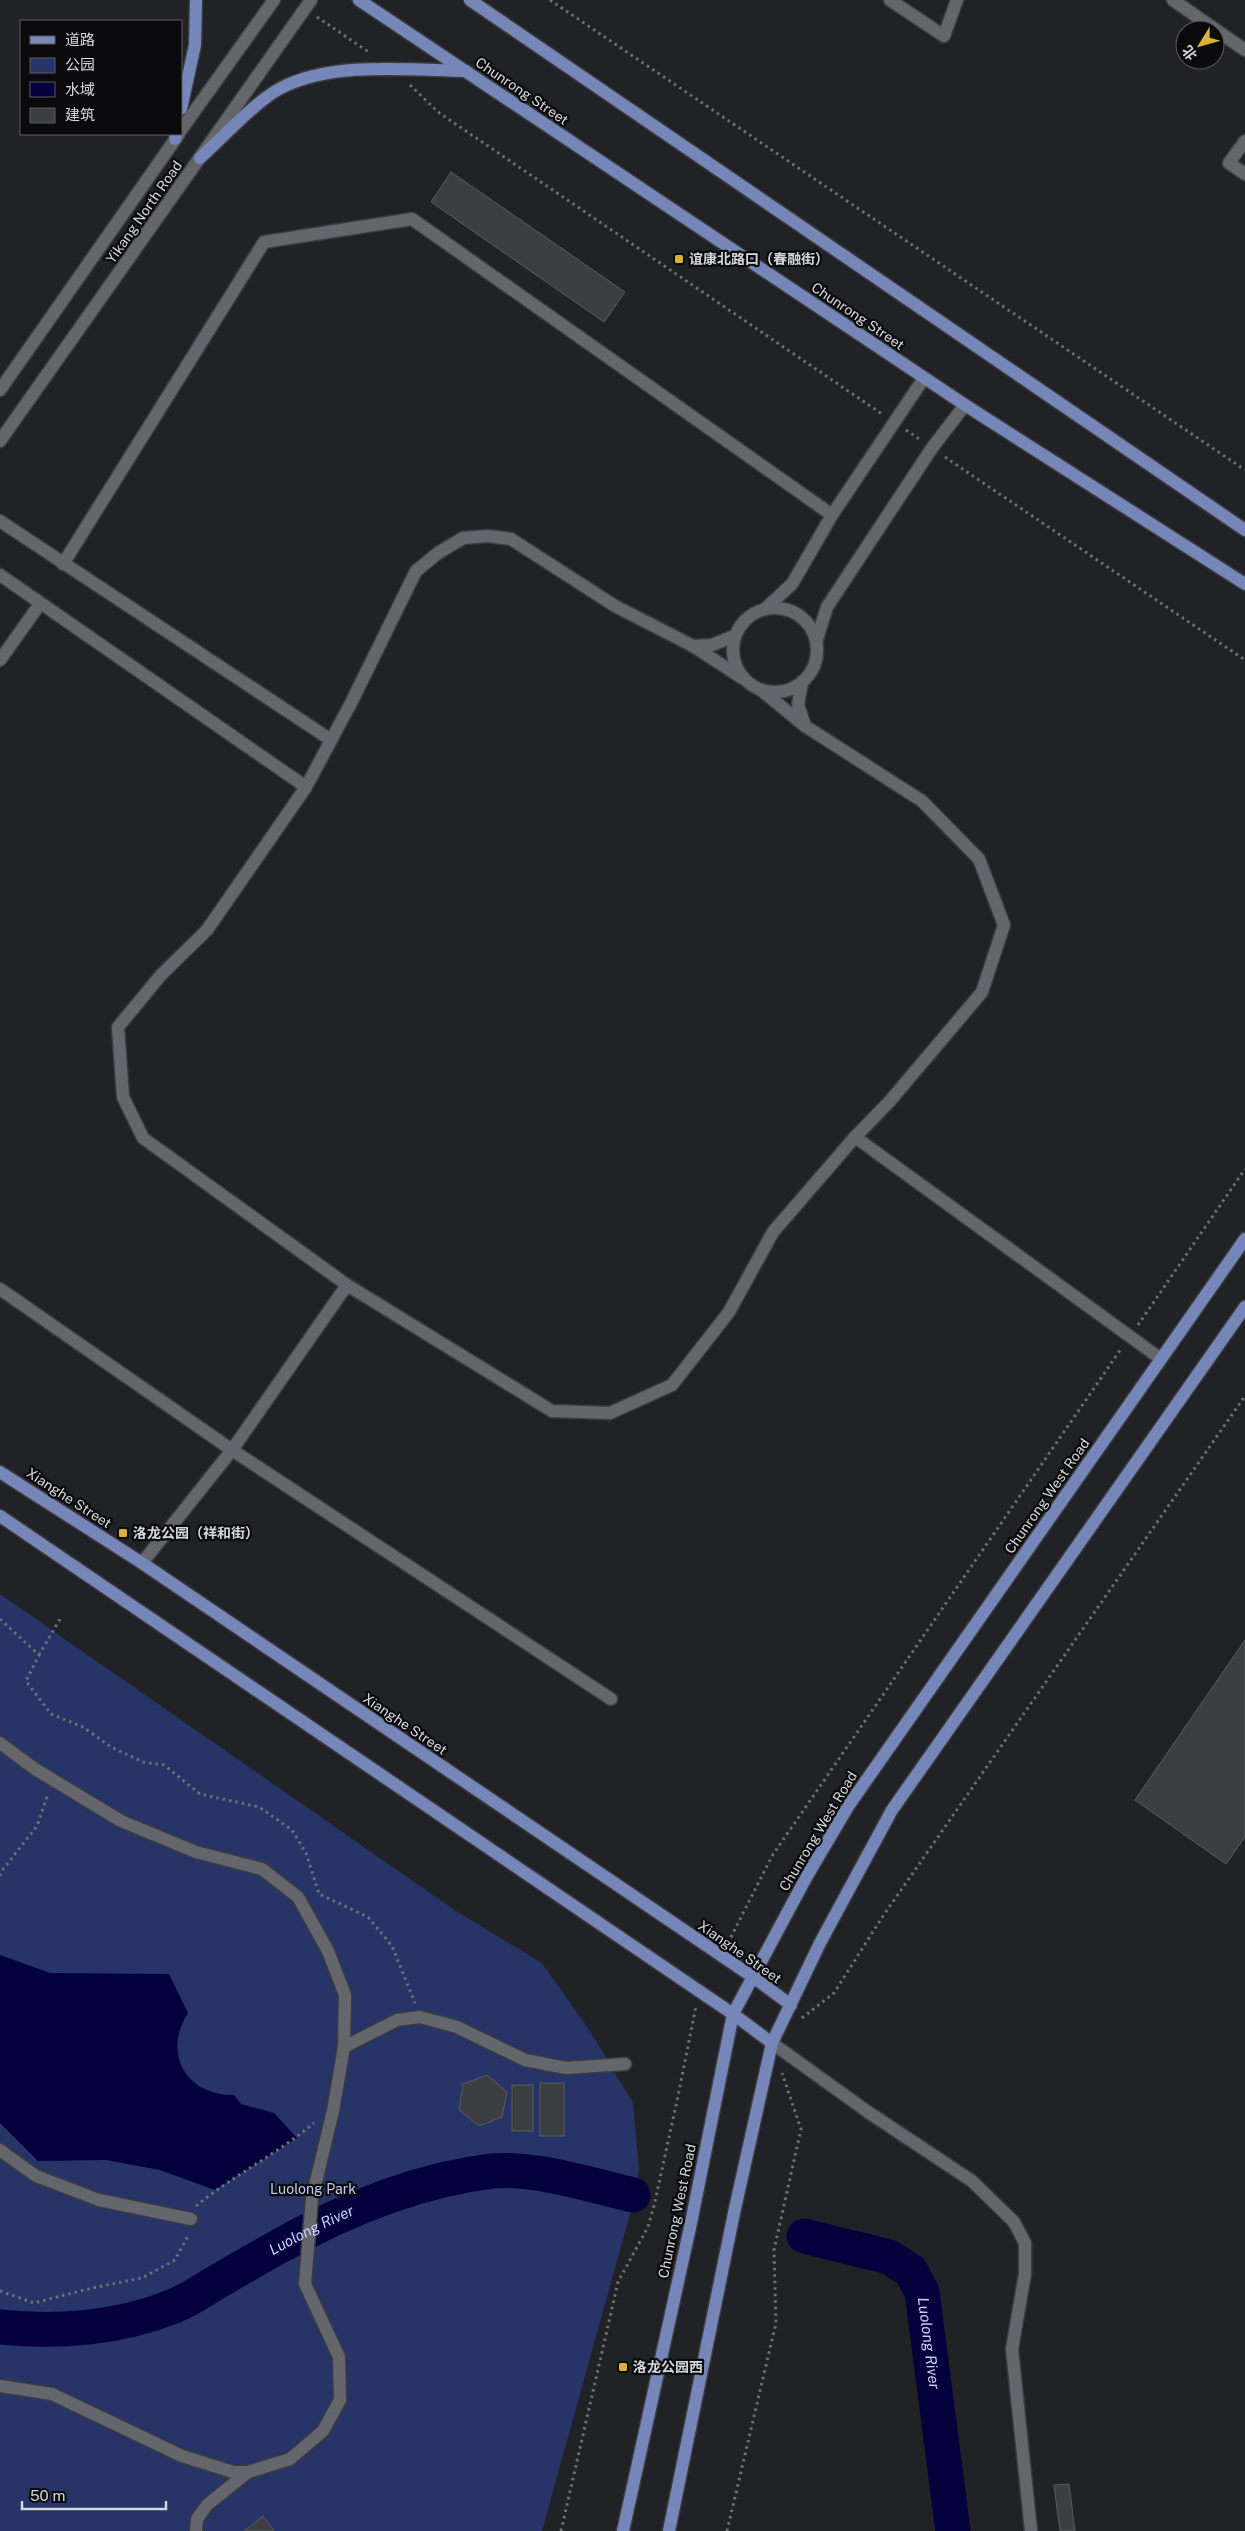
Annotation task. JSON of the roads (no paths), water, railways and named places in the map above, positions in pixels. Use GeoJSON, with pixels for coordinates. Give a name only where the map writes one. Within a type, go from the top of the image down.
{"type":"FeatureCollection","features":[{"type":"Feature","properties":{"kind":"main road"},"geometry":{"type":"LineString","coordinates":[[182,105],[195,45],[196,0]]}},
{"type":"Feature","properties":{"kind":"main road","name":"Chunrong Street"},"geometry":{"type":"LineString","coordinates":[[359,0],[924,378],[1245,584]]}},
{"type":"Feature","properties":{"kind":"main road"},"geometry":{"type":"LineString","coordinates":[[470,0],[1245,530]]}},
{"type":"Feature","properties":{"kind":"main road"},"geometry":{"type":"LineString","coordinates":[[200,158],[280,88],[306,78],[395,69],[466,71]]}},
{"type":"Feature","properties":{"kind":"main road","name":"Chunrong West Road"},"geometry":{"type":"LineString","coordinates":[[623,2531],[689,2231],[733,2014],[807,1876],[849,1805],[1245,1239]]}},
{"type":"Feature","properties":{"kind":"main road"},"geometry":{"type":"LineString","coordinates":[[669,2531],[734,2213],[772,2042],[820,1943],[892,1810],[1245,1307]]}},
{"type":"Feature","properties":{"kind":"main road","name":"Xianghe Street"},"geometry":{"type":"LineString","coordinates":[[0,1472],[142,1564],[753,1977],[791,2005]]}},
{"type":"Feature","properties":{"kind":"main road"},"geometry":{"type":"LineString","coordinates":[[0,1516],[699,1990],[772,2042]]}},
{"type":"Feature","properties":{"kind":"street","name":"Yikang North Road"},"geometry":{"type":"LineString","coordinates":[[182,128],[274,0]]}},
{"type":"Feature","properties":{"kind":"street"},"geometry":{"type":"LineString","coordinates":[[890,0],[944,36],[957,0]]}},
{"type":"Feature","properties":{"kind":"street"},"geometry":{"type":"LineString","coordinates":[[1173,0],[1245,50]]}},
{"type":"Feature","properties":{"kind":"street","name":"Yikang North Road"},"geometry":{"type":"LineString","coordinates":[[0,441],[308,4]]}},
{"type":"Feature","properties":{"kind":"street","name":"Yikang North Road"},"geometry":{"type":"LineString","coordinates":[[0,390],[177,135]]}},
{"type":"Feature","properties":{"kind":"street"},"geometry":{"type":"LineString","coordinates":[[1245,141],[1229,163],[1245,174]]}},
{"type":"Feature","properties":{"kind":"street"},"geometry":{"type":"LineString","coordinates":[[63,564],[264,242],[412,220],[832,515]]}},
{"type":"Feature","properties":{"kind":"street"},"geometry":{"type":"LineString","coordinates":[[694,646],[712,645],[734,636],[747,618],[766,608],[792,584],[832,515],[924,378]]}},
{"type":"Feature","properties":{"kind":"street"},"geometry":{"type":"LineString","coordinates":[[805,726],[798,705],[802,682],[815,664],[816,642],[827,607],[932,448],[965,405]]}},
{"type":"Feature","properties":{"kind":"street"},"geometry":{"type":"LineString","coordinates":[[0,521],[331,740]]}},
{"type":"Feature","properties":{"kind":"street"},"geometry":{"type":"LineString","coordinates":[[488,536],[511,538],[615,606],[694,646],[760,690],[805,726],[922,801],[979,859],[1004,925],[982,992],[890,1101],[855,1137],[773,1232],[729,1312],[672,1385],[610,1414],[552,1411],[348,1285],[144,1138],[123,1097],[118,1026],[161,975],[207,930],[306,787],[331,740],[416,571],[438,553],[463,538],[488,536]]}},
{"type":"Feature","properties":{"kind":"street"},"geometry":{"type":"LineString","coordinates":[[0,576],[306,787]]}},
{"type":"Feature","properties":{"kind":"street"},"geometry":{"type":"LineString","coordinates":[[0,660],[40,604]]}},
{"type":"Feature","properties":{"kind":"street"},"geometry":{"type":"LineString","coordinates":[[766,608],[788,610],[798,615],[813,632],[816,642]]}},
{"type":"Feature","properties":{"kind":"street"},"geometry":{"type":"LineString","coordinates":[[734,636],[733,658],[742,678]]}},
{"type":"Feature","properties":{"kind":"street"},"geometry":{"type":"LineString","coordinates":[[760,690],[782,692],[802,682]]}},
{"type":"Feature","properties":{"kind":"street"},"geometry":{"type":"LineString","coordinates":[[855,1137],[1161,1359]]}},
{"type":"Feature","properties":{"kind":"street"},"geometry":{"type":"LineString","coordinates":[[142,1564],[232,1450],[348,1285]]}},
{"type":"Feature","properties":{"kind":"street"},"geometry":{"type":"LineString","coordinates":[[0,1289],[232,1450],[612,1699]]}},
{"type":"Feature","properties":{"kind":"street"},"geometry":{"type":"LineString","coordinates":[[0,1743],[53,1780],[121,1821],[196,1852],[262,1869],[298,1897],[328,1951],[345,1995],[344,2047],[333,2111],[312,2198],[305,2284],[339,2358],[340,2400],[322,2431],[290,2459],[248,2472],[233,2472],[182,2456],[52,2394],[0,2386]]}},
{"type":"Feature","properties":{"kind":"street"},"geometry":{"type":"LineString","coordinates":[[344,2047],[397,2020],[420,2018],[457,2027],[525,2060],[566,2068],[624,2064]]}},
{"type":"Feature","properties":{"kind":"street"},"geometry":{"type":"LineString","coordinates":[[772,2042],[868,2112],[972,2180],[1014,2222],[1025,2244],[1025,2274],[1012,2349],[1031,2531]]}},
{"type":"Feature","properties":{"kind":"street"},"geometry":{"type":"LineString","coordinates":[[0,2150],[36,2176],[100,2200],[191,2219]]}},
{"type":"Feature","properties":{"kind":"street"},"geometry":{"type":"LineString","coordinates":[[196,2531],[196,2519],[207,2505],[248,2472]]}},
{"type":"Feature","properties":{"kind":"water"},"geometry":{"type":"Polygon","coordinates":[[[0,1955],[50,1973],[169,1974],[188,2013],[177,2043],[178,2057],[183,2069],[191,2080],[203,2088],[217,2093],[234,2095],[241,2104],[274,2113],[297,2138],[215,2190],[160,2170],[106,2160],[38,2161],[0,2123],[0,1955]]]}},
{"type":"Feature","properties":{"kind":"waterway","name":"Luolong River"},"geometry":{"type":"LineString","coordinates":[[0,2327],[22,2329],[88,2327],[111,2324],[153,2313],[183,2302],[301,2234],[353,2210],[408,2190],[464,2175],[508,2170],[544,2174],[633,2195]]}},
{"type":"Feature","properties":{"kind":"waterway","name":"Luolong River"},"geometry":{"type":"LineString","coordinates":[[804,2236],[889,2257],[911,2271],[922,2292],[953,2531]]}},
{"type":"Feature","properties":{"kind":"place","name":"谊康北路口（春融街）"},"geometry":{"type":"Point","coordinates":[679,259]}},
{"type":"Feature","properties":{"kind":"place","name":"洛龙公园（祥和街）"},"geometry":{"type":"Point","coordinates":[123,1533]}},
{"type":"Feature","properties":{"kind":"place","name":"洛龙公园西"},"geometry":{"type":"Point","coordinates":[623,2367]}},
{"type":"Feature","properties":{"kind":"park label","name":"Luolong Park"},"geometry":{"type":"Point","coordinates":[313,2189]}}]}
